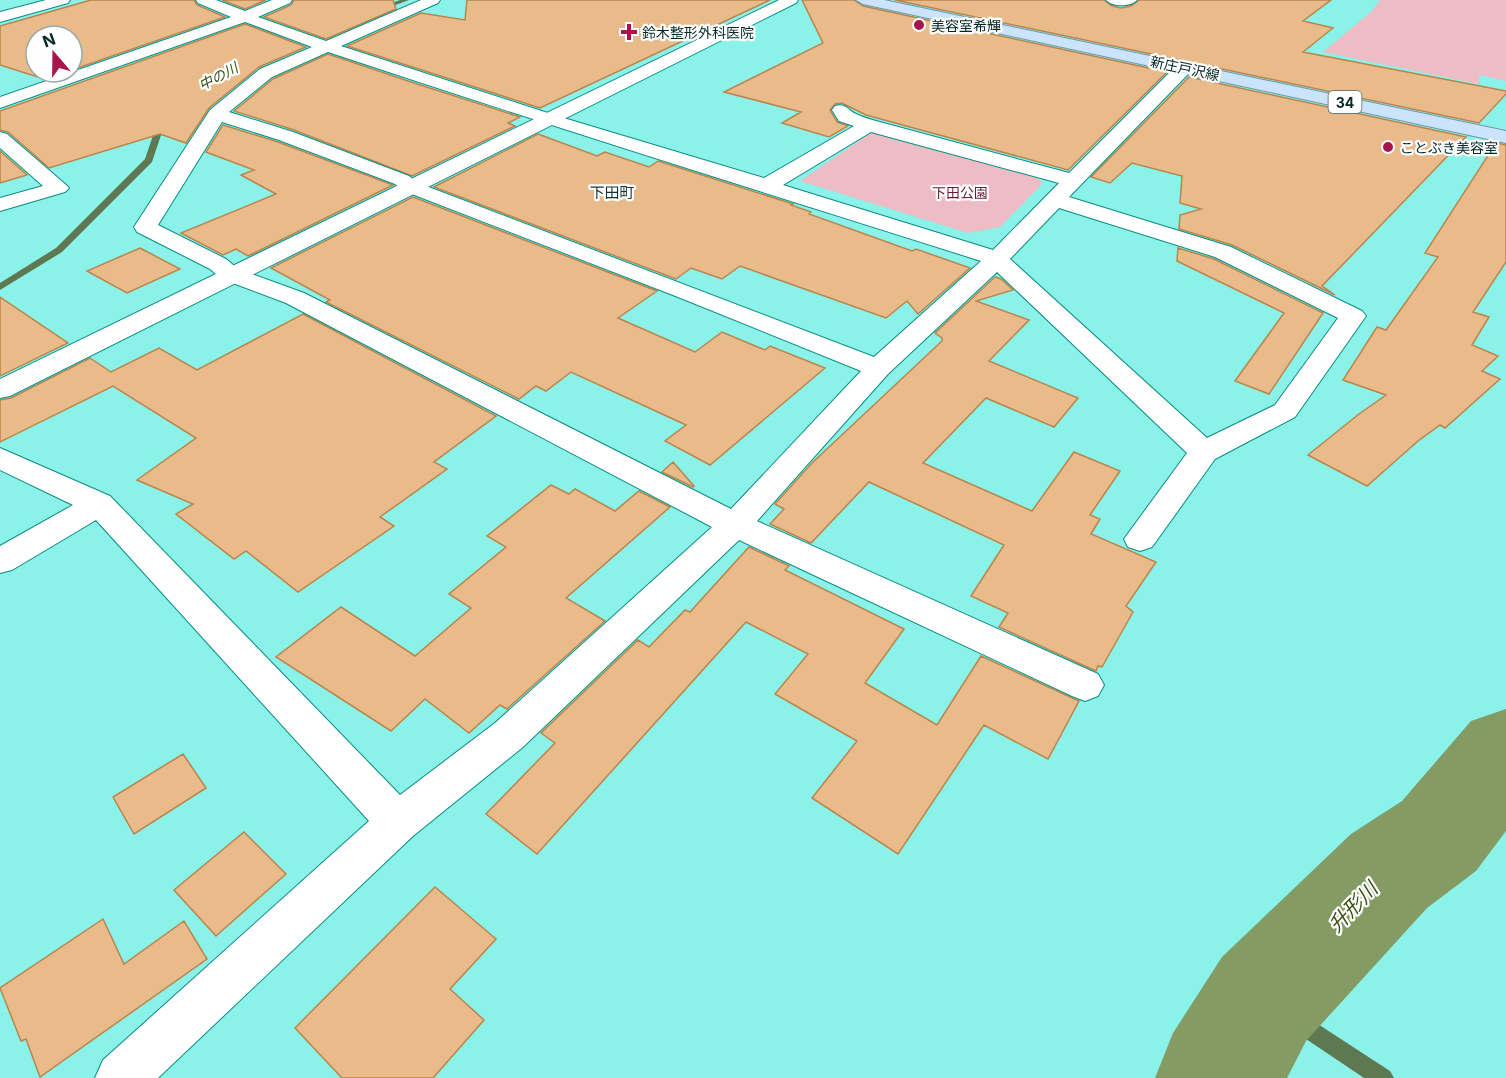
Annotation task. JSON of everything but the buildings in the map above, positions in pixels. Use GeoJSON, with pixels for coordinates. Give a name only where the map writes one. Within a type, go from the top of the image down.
{"type":"FeatureCollection","features":[{"type":"Feature","properties":{"kind":"main road","name":"新庄戸沢線"},"geometry":{"type":"LineString","coordinates":[[863,0],[1506,137]]}},
{"type":"Feature","properties":{"kind":"street"},"geometry":{"type":"LineString","coordinates":[[0,17],[63,0]]}},
{"type":"Feature","properties":{"kind":"street"},"geometry":{"type":"LineString","coordinates":[[203,0],[283,32],[550,120],[997,259],[1204,452]]}},
{"type":"Feature","properties":{"kind":"street"},"geometry":{"type":"LineString","coordinates":[[0,103],[245,17],[285,0]]}},
{"type":"Feature","properties":{"kind":"street"},"geometry":{"type":"LineString","coordinates":[[433,0],[323,44],[266,73],[230,101],[217,114],[145,227],[218,264],[230,274],[295,298],[735,525],[1085,685]]}},
{"type":"Feature","properties":{"kind":"street"},"geometry":{"type":"LineString","coordinates":[[0,390],[230,274],[550,120],[790,0]]}},
{"type":"Feature","properties":{"kind":"street"},"geometry":{"type":"LineString","coordinates":[[1113,0],[1130,0]]}},
{"type":"Feature","properties":{"kind":"street"},"geometry":{"type":"LineString","coordinates":[[121,1078],[398,822],[509,735],[735,525],[878,368],[997,259],[1184,68]]}},
{"type":"Feature","properties":{"kind":"street"},"geometry":{"type":"LineString","coordinates":[[841,110],[846,117],[1074,181]]}},
{"type":"Feature","properties":{"kind":"street"},"geometry":{"type":"LineString","coordinates":[[217,114],[286,136],[402,180],[411,187],[687,291],[878,368]]}},
{"type":"Feature","properties":{"kind":"street"},"geometry":{"type":"LineString","coordinates":[[766,186],[870,124]]}},
{"type":"Feature","properties":{"kind":"street"},"geometry":{"type":"LineString","coordinates":[[0,138],[58,188],[0,205]]}},
{"type":"Feature","properties":{"kind":"street"},"geometry":{"type":"LineString","coordinates":[[1055,200],[1223,252],[1353,316],[1285,411],[1204,452],[1140,539]]}},
{"type":"Feature","properties":{"kind":"street"},"geometry":{"type":"LineString","coordinates":[[0,458],[99,504],[398,822]]}},
{"type":"Feature","properties":{"kind":"street"},"geometry":{"type":"LineString","coordinates":[[0,561],[99,504]]}},
{"type":"Feature","properties":{"kind":"green space"},"geometry":{"type":"Polygon","coordinates":[[[1380,0],[1506,0],[1506,81],[1479,75],[1479,84],[1323,52],[1372,11],[1380,0]]]}},
{"type":"Feature","properties":{"kind":"green space","name":"下田公園"},"geometry":{"type":"Polygon","coordinates":[[[875,130],[1030,173],[1043,183],[1000,227],[968,233],[800,181],[875,130]]]}},
{"type":"Feature","properties":{"kind":"waterway","name":"中の川"},"geometry":{"type":"LineString","coordinates":[[377,10],[406,0]]}},
{"type":"Feature","properties":{"kind":"waterway","name":"中の川"},"geometry":{"type":"LineString","coordinates":[[0,287],[59,250],[149,160],[162,120]]}},
{"type":"Feature","properties":{"kind":"waterway","name":"升形川"},"geometry":{"type":"LineString","coordinates":[[1218,1078],[1264,999],[1389,871],[1439,836],[1506,752]]}},
{"type":"Feature","properties":{"kind":"waterway"},"geometry":{"type":"LineString","coordinates":[[1264,999],[1383,1078]]}},
{"type":"Feature","properties":{"kind":"place","name":"美容室希輝"},"geometry":{"type":"Point","coordinates":[919,25]}},
{"type":"Feature","properties":{"kind":"place","name":"鈴木整形外科医院"},"geometry":{"type":"Point","coordinates":[629,32]}},
{"type":"Feature","properties":{"kind":"place","name":"ことぶき美容室"},"geometry":{"type":"Point","coordinates":[1388,147]}},
{"type":"Feature","properties":{"kind":"district","name":"下田町"},"geometry":{"type":"Point","coordinates":[612,192]}}]}
